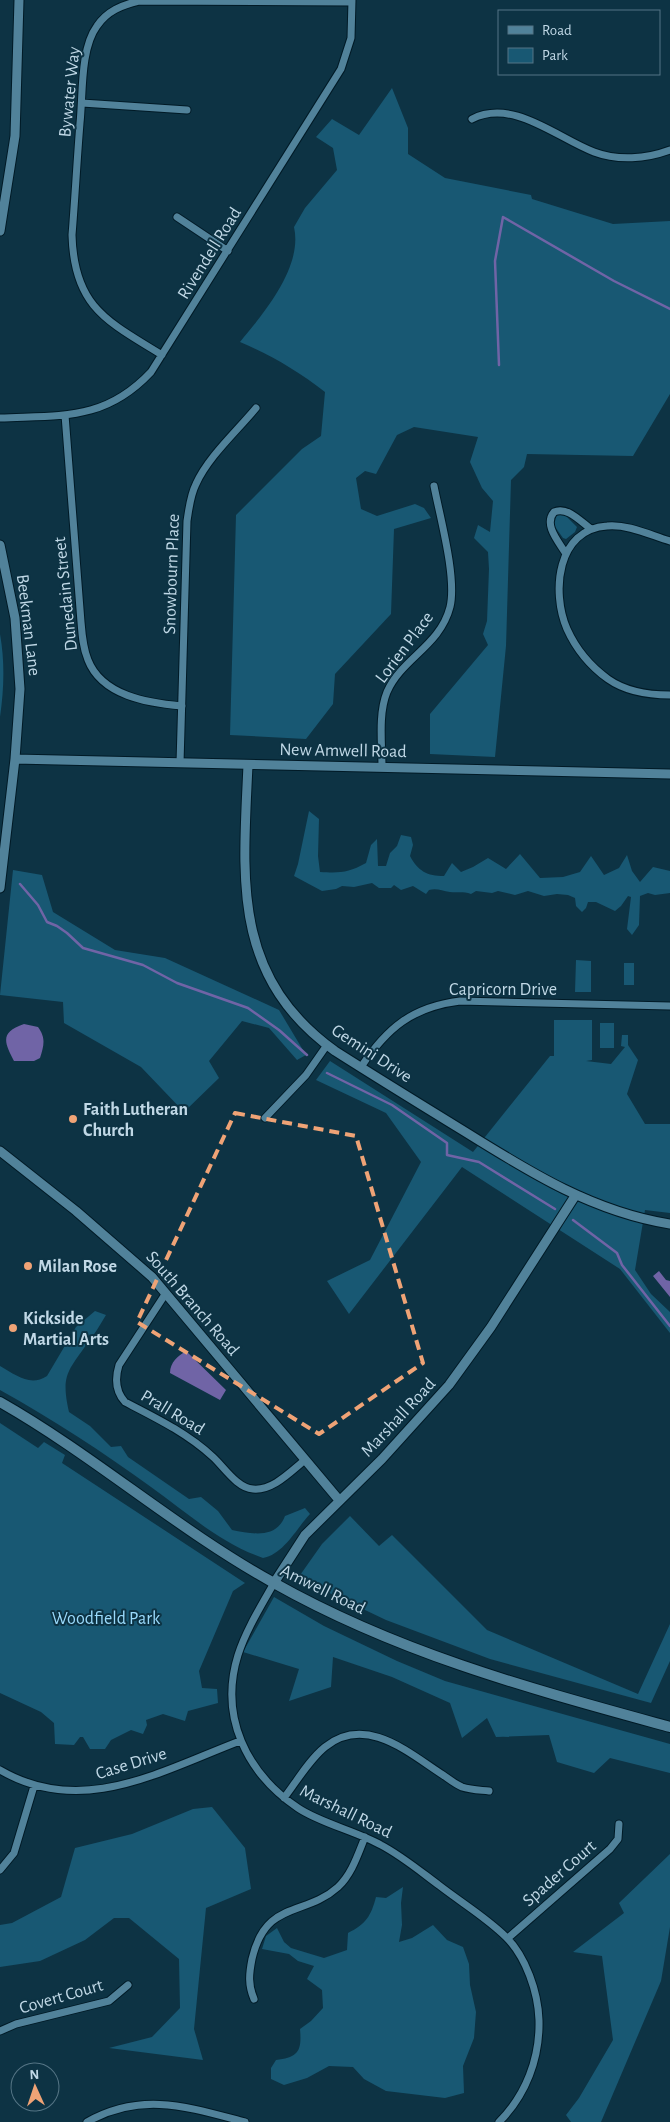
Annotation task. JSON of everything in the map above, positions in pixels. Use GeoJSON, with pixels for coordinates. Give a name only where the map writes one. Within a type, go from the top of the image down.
{"type":"FeatureCollection","features":[{"type":"Feature","properties":{"kind":"main road","name":"Amwell Road"},"geometry":{"type":"LineString","coordinates":[[0,1402],[67,1444],[201,1539],[274,1584],[348,1621],[443,1660],[499,1679],[670,1727]]}},
{"type":"Feature","properties":{"kind":"street"},"geometry":{"type":"LineString","coordinates":[[0,231],[15,136],[18,0]]}},
{"type":"Feature","properties":{"kind":"street","name":"Bywater Way"},"geometry":{"type":"LineString","coordinates":[[162,356],[108,321],[99,312],[80,285],[72,257],[72,235],[88,42],[97,25],[105,16],[126,4],[139,1],[352,1]]}},
{"type":"Feature","properties":{"kind":"street","name":"Rivendell Road"},"geometry":{"type":"LineString","coordinates":[[0,418],[86,413],[117,401],[139,385],[151,372],[341,69],[351,38],[352,1]]}},
{"type":"Feature","properties":{"kind":"street"},"geometry":{"type":"LineString","coordinates":[[82,103],[187,110]]}},
{"type":"Feature","properties":{"kind":"street"},"geometry":{"type":"LineString","coordinates":[[472,119],[488,113],[512,115],[550,129],[595,152],[609,156],[646,157],[670,150]]}},
{"type":"Feature","properties":{"kind":"street"},"geometry":{"type":"LineString","coordinates":[[177,217],[228,251]]}},
{"type":"Feature","properties":{"kind":"street","name":"Snowbourn Place"},"geometry":{"type":"LineString","coordinates":[[180,763],[187,522],[190,501],[196,484],[206,467],[256,408]]}},
{"type":"Feature","properties":{"kind":"street","name":"Dunedain Street"},"geometry":{"type":"LineString","coordinates":[[64,415],[83,646],[88,662],[98,676],[111,688],[131,697],[182,706]]}},
{"type":"Feature","properties":{"kind":"street","name":"Lorien Place"},"geometry":{"type":"LineString","coordinates":[[382,768],[382,716],[387,692],[399,674],[439,632],[450,606],[452,590],[450,572],[434,486]]}},
{"type":"Feature","properties":{"kind":"street"},"geometry":{"type":"LineString","coordinates":[[566,554],[550,527],[550,520],[554,512],[561,510],[567,512],[591,529]]}},
{"type":"Feature","properties":{"kind":"street"},"geometry":{"type":"LineString","coordinates":[[670,541],[617,526],[591,529],[572,544],[566,554],[561,566],[559,586],[561,610],[567,629],[582,654],[610,680],[626,688],[643,693],[670,695]]}},
{"type":"Feature","properties":{"kind":"street","name":"Beekman Lane"},"geometry":{"type":"LineString","coordinates":[[0,545],[4,584],[18,639],[20,689],[15,759],[0,888]]}},
{"type":"Feature","properties":{"kind":"street","name":"New Amwell Road"},"geometry":{"type":"LineString","coordinates":[[15,759],[670,774]]}},
{"type":"Feature","properties":{"kind":"street","name":"Gemini Drive"},"geometry":{"type":"LineString","coordinates":[[248,764],[245,892],[252,933],[266,970],[280,996],[305,1026],[327,1046],[516,1163],[576,1196],[617,1212],[670,1224]]}},
{"type":"Feature","properties":{"kind":"street","name":"Capricorn Drive"},"geometry":{"type":"LineString","coordinates":[[361,1067],[376,1045],[396,1025],[411,1015],[439,1005],[460,1002],[670,1006]]}},
{"type":"Feature","properties":{"kind":"street"},"geometry":{"type":"LineString","coordinates":[[265,1118],[306,1076],[327,1046]]}},
{"type":"Feature","properties":{"kind":"street","name":"South Branch Road"},"geometry":{"type":"LineString","coordinates":[[0,1151],[132,1258],[166,1293],[339,1500]]}},
{"type":"Feature","properties":{"kind":"street","name":"Marshall Road"},"geometry":{"type":"LineString","coordinates":[[498,2122],[518,2100],[535,2062],[540,2032],[539,2015],[534,1988],[525,1966],[508,1938],[395,1853],[365,1837],[300,1810],[284,1798],[258,1773],[240,1741],[232,1703],[234,1674],[244,1638],[274,1584],[305,1535],[382,1459],[449,1385],[491,1328],[576,1196]]}},
{"type":"Feature","properties":{"kind":"street","name":"Prall Road"},"geometry":{"type":"LineString","coordinates":[[166,1293],[119,1365],[116,1376],[121,1397],[126,1402],[186,1434],[209,1453],[243,1487],[254,1490],[266,1488],[305,1460]]}},
{"type":"Feature","properties":{"kind":"street"},"geometry":{"type":"LineString","coordinates":[[284,1798],[327,1746],[344,1737],[366,1734],[394,1743],[461,1786],[489,1791]]}},
{"type":"Feature","properties":{"kind":"street","name":"Case Drive"},"geometry":{"type":"LineString","coordinates":[[0,1770],[34,1786],[71,1792],[101,1790],[117,1787],[240,1741]]}},
{"type":"Feature","properties":{"kind":"street"},"geometry":{"type":"LineString","coordinates":[[0,1870],[14,1853],[34,1786]]}},
{"type":"Feature","properties":{"kind":"street","name":"Spader Court"},"geometry":{"type":"LineString","coordinates":[[508,1938],[610,1849],[618,1839],[619,1824]]}},
{"type":"Feature","properties":{"kind":"street"},"geometry":{"type":"LineString","coordinates":[[254,1999],[249,1987],[249,1974],[256,1942],[261,1934],[284,1913],[322,1898],[339,1887],[352,1870],[365,1837]]}},
{"type":"Feature","properties":{"kind":"street","name":"Covert Court"},"geometry":{"type":"LineString","coordinates":[[0,2031],[16,2024],[109,2001],[128,1985]]}},
{"type":"Feature","properties":{"kind":"street"},"geometry":{"type":"LineString","coordinates":[[87,2122],[126,2106],[154,2103],[182,2106],[245,2122]]}},
{"type":"Feature","properties":{"kind":"highlighted area"},"geometry":{"type":"Polygon","coordinates":[[[235,1113],[356,1136],[423,1363],[319,1434],[137,1322],[235,1113]]]}},
{"type":"Feature","properties":{"kind":"green space"},"geometry":{"type":"Polygon","coordinates":[[[392,88],[408,128],[408,154],[445,178],[531,195],[532,199],[613,224],[670,221],[670,394],[633,456],[527,454],[524,467],[511,480],[506,646],[495,757],[430,754],[430,714],[488,645],[483,634],[487,621],[488,552],[474,538],[478,525],[490,532],[493,501],[482,488],[470,462],[478,437],[414,427],[397,435],[376,474],[365,471],[356,478],[361,509],[377,516],[415,504],[424,508],[431,518],[394,529],[391,614],[335,674],[333,704],[306,739],[230,735],[236,515],[302,449],[321,436],[325,392],[284,364],[240,342],[270,303],[287,273],[293,258],[294,227],[305,208],[337,170],[333,148],[316,137],[332,119],[359,135],[392,88]]]}},
{"type":"Feature","properties":{"kind":"green space"},"geometry":{"type":"Polygon","coordinates":[[[563,513],[577,527],[575,532],[566,539],[563,538],[553,524],[556,516],[563,513]]]}},
{"type":"Feature","properties":{"kind":"green space"},"geometry":{"type":"Polygon","coordinates":[[[0,634],[3,676],[0,717],[0,634]]]}},
{"type":"Feature","properties":{"kind":"green space"},"geometry":{"type":"Polygon","coordinates":[[[309,811],[319,819],[318,856],[320,872],[344,872],[366,863],[371,845],[377,839],[378,866],[386,866],[390,853],[397,846],[401,835],[411,837],[413,845],[410,856],[420,869],[428,874],[444,876],[452,863],[461,872],[488,858],[506,869],[520,854],[540,878],[563,877],[580,872],[591,856],[604,875],[619,868],[627,855],[632,871],[640,882],[653,867],[670,871],[670,893],[655,895],[648,893],[640,896],[639,925],[632,935],[627,929],[631,897],[628,896],[615,911],[596,902],[588,902],[582,912],[576,906],[575,898],[568,895],[544,896],[528,891],[515,895],[498,891],[492,893],[476,891],[471,894],[435,889],[429,890],[426,894],[413,886],[401,890],[394,885],[391,888],[379,888],[372,883],[354,887],[342,886],[322,891],[294,876],[309,811]]]}},
{"type":"Feature","properties":{"kind":"green space"},"geometry":{"type":"Polygon","coordinates":[[[13,870],[42,875],[53,912],[115,950],[165,958],[279,1010],[306,1055],[297,1060],[269,1028],[242,1021],[209,1061],[219,1078],[184,1112],[141,1067],[64,1023],[63,1002],[0,995],[13,870]]]}},
{"type":"Feature","properties":{"kind":"green space"},"geometry":{"type":"Polygon","coordinates":[[[576,960],[591,961],[591,992],[575,992],[576,960]]]}},
{"type":"Feature","properties":{"kind":"green space"},"geometry":{"type":"Polygon","coordinates":[[[624,963],[634,963],[634,985],[624,985],[624,963]]]}},
{"type":"Feature","properties":{"kind":"green space"},"geometry":{"type":"Polygon","coordinates":[[[554,1020],[592,1020],[592,1060],[586,1061],[611,1064],[625,1047],[621,1046],[622,1035],[628,1035],[628,1045],[638,1060],[627,1094],[645,1124],[670,1124],[670,1213],[645,1210],[635,1270],[651,1294],[670,1312],[670,1333],[620,1269],[462,1167],[349,1314],[327,1281],[370,1260],[421,1162],[386,1113],[316,1080],[330,1061],[473,1152],[550,1056],[554,1056],[554,1020]]]}},
{"type":"Feature","properties":{"kind":"green space"},"geometry":{"type":"Polygon","coordinates":[[[600,1023],[614,1023],[614,1048],[600,1048],[600,1023]]]}},
{"type":"Feature","properties":{"kind":"green space"},"geometry":{"type":"Polygon","coordinates":[[[95,1311],[106,1315],[67,1375],[66,1390],[69,1412],[90,1426],[111,1447],[121,1446],[128,1457],[189,1499],[201,1497],[218,1511],[232,1530],[248,1533],[270,1532],[281,1523],[285,1516],[305,1508],[310,1514],[277,1552],[263,1558],[218,1536],[96,1449],[39,1412],[0,1390],[0,1366],[17,1376],[29,1380],[41,1379],[47,1376],[76,1327],[95,1311]]]}},
{"type":"Feature","properties":{"kind":"green space","name":"Woodfield Park"},"geometry":{"type":"Polygon","coordinates":[[[0,1423],[38,1448],[44,1442],[65,1455],[62,1463],[245,1583],[233,1591],[199,1671],[202,1688],[217,1689],[218,1703],[188,1711],[185,1721],[163,1714],[146,1720],[147,1725],[143,1734],[131,1730],[111,1740],[105,1749],[90,1749],[83,1737],[80,1737],[74,1745],[55,1744],[54,1723],[41,1712],[0,1693],[0,1423]]]}},
{"type":"Feature","properties":{"kind":"green space"},"geometry":{"type":"Polygon","coordinates":[[[350,1516],[379,1546],[392,1535],[487,1630],[638,1694],[670,1624],[670,1661],[651,1703],[490,1659],[386,1620],[298,1578],[322,1544],[350,1516]]]}},
{"type":"Feature","properties":{"kind":"green space"},"geometry":{"type":"Polygon","coordinates":[[[274,1597],[324,1626],[397,1661],[445,1681],[670,1744],[670,1773],[610,1758],[594,1773],[557,1762],[549,1735],[496,1737],[487,1718],[462,1738],[450,1703],[392,1677],[333,1657],[331,1687],[289,1701],[299,1669],[243,1652],[274,1597]]]}},
{"type":"Feature","properties":{"kind":"green space"},"geometry":{"type":"Polygon","coordinates":[[[212,1807],[245,1848],[251,1889],[206,1908],[194,2029],[203,2060],[109,2048],[152,2037],[180,2008],[179,1959],[129,1918],[114,1918],[85,1940],[40,1961],[0,1967],[0,1925],[12,1923],[61,1897],[75,1848],[132,1834],[193,1809],[212,1807]]]}},
{"type":"Feature","properties":{"kind":"green space"},"geometry":{"type":"Polygon","coordinates":[[[670,1854],[670,1927],[661,1981],[601,2122],[571,2122],[566,2115],[579,2098],[613,2040],[602,1956],[573,1952],[624,1913],[619,1903],[670,1854]]]}},
{"type":"Feature","properties":{"kind":"green space"},"geometry":{"type":"Polygon","coordinates":[[[403,1887],[401,1903],[402,1925],[399,1942],[412,1938],[433,1925],[447,1940],[463,1947],[469,1964],[470,1985],[476,2012],[474,2038],[463,2066],[464,2093],[445,2098],[386,2091],[364,2079],[353,2067],[329,2066],[307,2078],[284,2085],[271,2079],[271,2068],[276,2060],[289,2057],[297,2052],[300,2043],[300,2029],[311,2021],[323,2008],[322,1990],[307,1979],[314,1966],[298,1961],[289,1954],[262,1949],[266,1936],[277,1928],[284,1942],[291,1948],[324,1958],[347,1950],[348,1933],[367,1919],[376,1897],[386,1898],[403,1887]]]}},
{"type":"Feature","properties":{"kind":"shaded area"},"geometry":{"type":"Polygon","coordinates":[[[24,1024],[38,1027],[41,1031],[44,1042],[40,1058],[34,1061],[14,1061],[6,1043],[6,1038],[11,1030],[24,1024]]]}},
{"type":"Feature","properties":{"kind":"shaded area"},"geometry":{"type":"Polygon","coordinates":[[[659,1271],[666,1280],[670,1281],[670,1297],[653,1276],[659,1271]]]}},
{"type":"Feature","properties":{"kind":"shaded area"},"geometry":{"type":"Polygon","coordinates":[[[186,1351],[226,1390],[220,1400],[170,1373],[170,1369],[177,1357],[186,1351]]]}},
{"type":"Feature","properties":{"kind":"waterway"},"geometry":{"type":"LineString","coordinates":[[499,365],[495,261],[503,217],[614,281],[670,309]]}},
{"type":"Feature","properties":{"kind":"waterway"},"geometry":{"type":"LineString","coordinates":[[20,884],[38,905],[47,922],[67,933],[83,948],[143,965],[177,983],[248,1008],[279,1030],[307,1055]]}},
{"type":"Feature","properties":{"kind":"waterway"},"geometry":{"type":"LineString","coordinates":[[327,1073],[392,1105],[447,1143],[447,1155],[479,1162],[555,1209]]}},
{"type":"Feature","properties":{"kind":"waterway"},"geometry":{"type":"LineString","coordinates":[[573,1220],[617,1253],[622,1265],[670,1326]]}},
{"type":"Feature","properties":{"kind":"place","name":"Faith Lutheran Church"},"geometry":{"type":"Point","coordinates":[73,1119]}},
{"type":"Feature","properties":{"kind":"place","name":"Milan Rose"},"geometry":{"type":"Point","coordinates":[28,1266]}},
{"type":"Feature","properties":{"kind":"place","name":"Kickside Martial Arts"},"geometry":{"type":"Point","coordinates":[13,1328]}}]}
